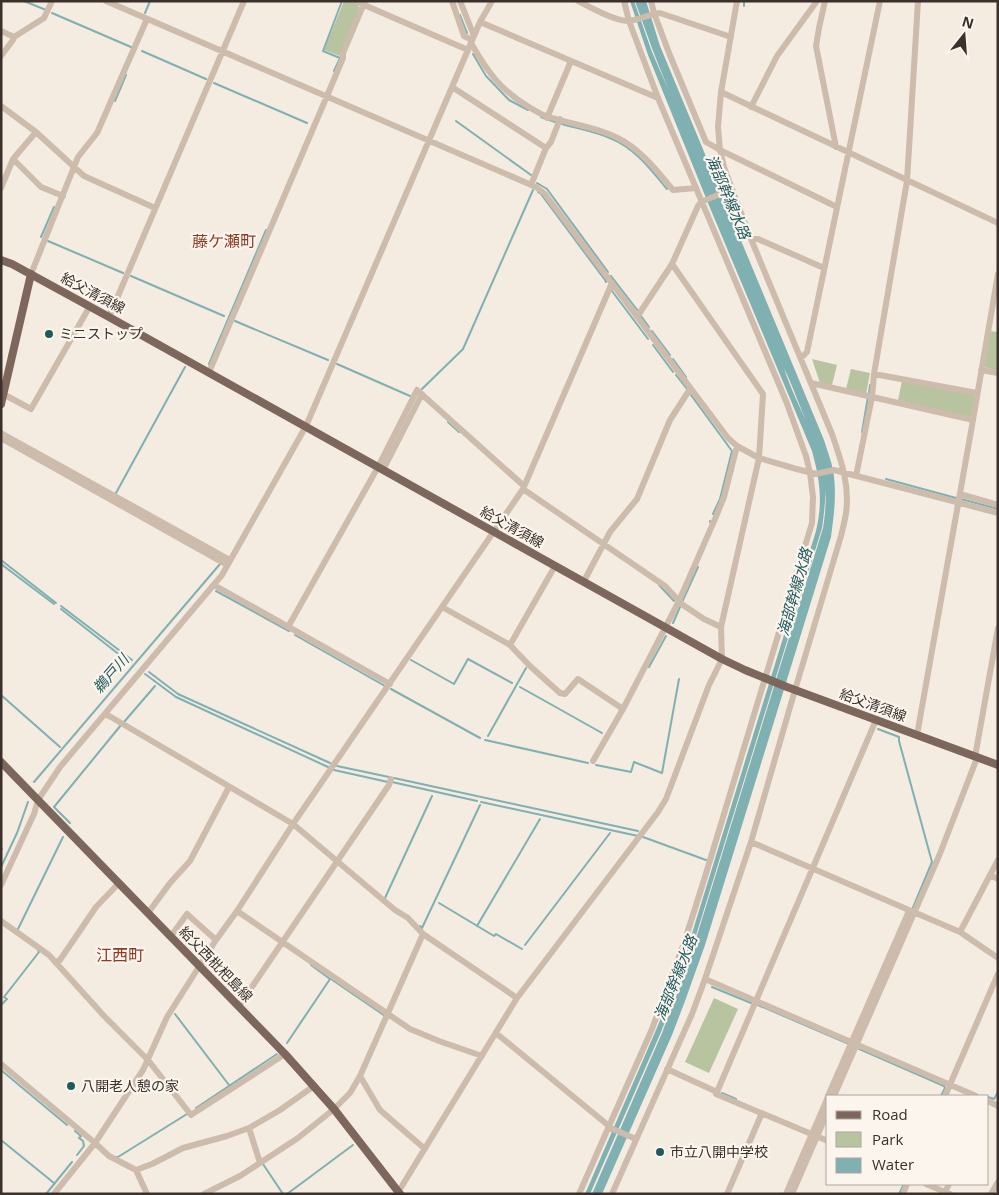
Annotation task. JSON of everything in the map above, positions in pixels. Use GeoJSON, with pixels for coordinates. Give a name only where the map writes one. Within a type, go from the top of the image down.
{"type":"FeatureCollection","features":[{"type":"Feature","properties":{"kind":"main road","name":"給父清須線"},"geometry":{"type":"LineString","coordinates":[[1,260],[109,316],[722,660],[767,679],[998,765]]}},
{"type":"Feature","properties":{"kind":"main road"},"geometry":{"type":"LineString","coordinates":[[1,404],[31,274]]}},
{"type":"Feature","properties":{"kind":"main road","name":"給父西枇杷島線"},"geometry":{"type":"LineString","coordinates":[[1,762],[285,1054],[334,1109],[398,1193]]}},
{"type":"Feature","properties":{"kind":"street"},"geometry":{"type":"LineString","coordinates":[[1,56],[14,40],[14,37],[44,18],[52,1]]}},
{"type":"Feature","properties":{"kind":"street"},"geometry":{"type":"LineString","coordinates":[[106,1],[531,185],[545,194],[690,389],[728,438],[737,446],[759,458],[813,473],[834,470],[998,505]]}},
{"type":"Feature","properties":{"kind":"street"},"geometry":{"type":"LineString","coordinates":[[109,316],[244,1]]}},
{"type":"Feature","properties":{"kind":"street"},"geometry":{"type":"LineString","coordinates":[[355,1],[471,42]]}},
{"type":"Feature","properties":{"kind":"street"},"geometry":{"type":"LineString","coordinates":[[452,1],[464,36],[471,42]]}},
{"type":"Feature","properties":{"kind":"street"},"geometry":{"type":"LineString","coordinates":[[460,1],[471,42],[484,66],[494,79],[513,97],[547,117],[614,136],[624,141],[656,169],[673,190],[696,188]]}},
{"type":"Feature","properties":{"kind":"street"},"geometry":{"type":"LineString","coordinates":[[1,884],[34,814],[38,800],[60,767],[222,575],[306,426],[428,140],[480,22],[492,1]]}},
{"type":"Feature","properties":{"kind":"street"},"geometry":{"type":"LineString","coordinates":[[578,1],[616,19],[630,20],[660,13],[731,37]]}},
{"type":"Feature","properties":{"kind":"street"},"geometry":{"type":"LineString","coordinates":[[579,1194],[652,1029],[684,943],[767,679],[812,523],[813,498],[813,473],[786,401],[704,201],[696,188],[658,98],[624,1]]}},
{"type":"Feature","properties":{"kind":"street"},"geometry":{"type":"LineString","coordinates":[[651,1],[652,14],[706,142],[837,207]]}},
{"type":"Feature","properties":{"kind":"street"},"geometry":{"type":"LineString","coordinates":[[612,1194],[692,1014],[705,979],[751,842],[791,688],[838,545],[846,513],[847,490],[845,473],[832,434],[751,239],[724,167],[720,150],[718,127],[721,92],[737,1]]}},
{"type":"Feature","properties":{"kind":"street"},"geometry":{"type":"LineString","coordinates":[[751,107],[777,56],[817,1]]}},
{"type":"Feature","properties":{"kind":"street"},"geometry":{"type":"LineString","coordinates":[[825,1],[816,46],[836,147]]}},
{"type":"Feature","properties":{"kind":"street"},"geometry":{"type":"LineString","coordinates":[[801,358],[807,352],[880,1]]}},
{"type":"Feature","properties":{"kind":"street"},"geometry":{"type":"LineString","coordinates":[[856,476],[872,396],[874,374],[907,181],[918,1]]}},
{"type":"Feature","properties":{"kind":"street"},"geometry":{"type":"LineString","coordinates":[[209,372],[343,58],[364,3]]}},
{"type":"Feature","properties":{"kind":"street"},"geometry":{"type":"LineString","coordinates":[[31,274],[78,157],[97,133],[147,19]]}},
{"type":"Feature","properties":{"kind":"street"},"geometry":{"type":"LineString","coordinates":[[480,22],[658,98]]}},
{"type":"Feature","properties":{"kind":"street"},"geometry":{"type":"LineString","coordinates":[[1,31],[14,37]]}},
{"type":"Feature","properties":{"kind":"street"},"geometry":{"type":"LineString","coordinates":[[547,117],[571,61]]}},
{"type":"Feature","properties":{"kind":"street"},"geometry":{"type":"LineString","coordinates":[[452,87],[546,148]]}},
{"type":"Feature","properties":{"kind":"street"},"geometry":{"type":"LineString","coordinates":[[721,92],[998,224]]}},
{"type":"Feature","properties":{"kind":"street"},"geometry":{"type":"LineString","coordinates":[[1,106],[36,132],[84,176],[155,208]]}},
{"type":"Feature","properties":{"kind":"street"},"geometry":{"type":"LineString","coordinates":[[531,185],[560,120]]}},
{"type":"Feature","properties":{"kind":"street"},"geometry":{"type":"LineString","coordinates":[[1,188],[13,159],[36,132]]}},
{"type":"Feature","properties":{"kind":"street"},"geometry":{"type":"LineString","coordinates":[[13,159],[41,187],[63,196]]}},
{"type":"Feature","properties":{"kind":"street"},"geometry":{"type":"LineString","coordinates":[[637,317],[672,264],[698,206],[704,201],[732,189]]}},
{"type":"Feature","properties":{"kind":"street"},"geometry":{"type":"LineString","coordinates":[[751,239],[758,239],[824,268]]}},
{"type":"Feature","properties":{"kind":"street"},"geometry":{"type":"LineString","coordinates":[[398,1193],[517,998],[666,799],[709,685],[722,660],[721,627],[759,458],[763,394],[672,264]]}},
{"type":"Feature","properties":{"kind":"street"},"geometry":{"type":"LineString","coordinates":[[918,735],[998,274]]}},
{"type":"Feature","properties":{"kind":"street"},"geometry":{"type":"LineString","coordinates":[[54,1194],[95,1142],[143,1070],[167,1017],[293,824],[524,488],[612,283]]}},
{"type":"Feature","properties":{"kind":"street"},"geometry":{"type":"LineString","coordinates":[[3,394],[31,409],[90,306]]}},
{"type":"Feature","properties":{"kind":"street"},"geometry":{"type":"LineString","coordinates":[[981,370],[998,373]]}},
{"type":"Feature","properties":{"kind":"street"},"geometry":{"type":"LineString","coordinates":[[874,374],[977,393]]}},
{"type":"Feature","properties":{"kind":"street"},"geometry":{"type":"LineString","coordinates":[[811,383],[973,420]]}},
{"type":"Feature","properties":{"kind":"street"},"geometry":{"type":"LineString","coordinates":[[584,581],[610,532],[636,499],[670,420],[690,389]]}},
{"type":"Feature","properties":{"kind":"street"},"geometry":{"type":"LineString","coordinates":[[288,627],[380,468],[417,390],[524,488],[664,586],[683,605],[704,619],[721,627]]}},
{"type":"Feature","properties":{"kind":"street"},"geometry":{"type":"LineString","coordinates":[[1,432],[117,500]]}},
{"type":"Feature","properties":{"kind":"street"},"geometry":{"type":"LineString","coordinates":[[1,438],[228,562]]}},
{"type":"Feature","properties":{"kind":"street"},"geometry":{"type":"LineString","coordinates":[[593,761],[623,709],[679,601],[724,497],[737,446]]}},
{"type":"Feature","properties":{"kind":"street"},"geometry":{"type":"LineString","coordinates":[[959,498],[998,514]]}},
{"type":"Feature","properties":{"kind":"street"},"geometry":{"type":"LineString","coordinates":[[510,645],[556,566]]}},
{"type":"Feature","properties":{"kind":"street"},"geometry":{"type":"LineString","coordinates":[[214,585],[390,684]]}},
{"type":"Feature","properties":{"kind":"street"},"geometry":{"type":"LineString","coordinates":[[442,607],[510,645],[560,693],[565,694],[578,679],[623,709]]}},
{"type":"Feature","properties":{"kind":"street"},"geometry":{"type":"LineString","coordinates":[[828,1095],[854,1043],[911,912],[939,856],[976,757],[998,628]]}},
{"type":"Feature","properties":{"kind":"street"},"geometry":{"type":"LineString","coordinates":[[105,714],[293,824],[395,910],[408,918],[423,934],[517,998]]}},
{"type":"Feature","properties":{"kind":"street"},"geometry":{"type":"LineString","coordinates":[[717,1092],[876,720]]}},
{"type":"Feature","properties":{"kind":"street"},"geometry":{"type":"LineString","coordinates":[[239,1006],[389,785],[391,779]]}},
{"type":"Feature","properties":{"kind":"street"},"geometry":{"type":"LineString","coordinates":[[148,913],[170,883],[190,861],[229,787]]}},
{"type":"Feature","properties":{"kind":"street"},"geometry":{"type":"LineString","coordinates":[[751,842],[960,932],[998,958]]}},
{"type":"Feature","properties":{"kind":"street"},"geometry":{"type":"LineString","coordinates":[[960,932],[998,860]]}},
{"type":"Feature","properties":{"kind":"street"},"geometry":{"type":"LineString","coordinates":[[990,875],[998,880]]}},
{"type":"Feature","properties":{"kind":"street"},"geometry":{"type":"LineString","coordinates":[[55,962],[60,960],[96,907],[119,883]]}},
{"type":"Feature","properties":{"kind":"street"},"geometry":{"type":"LineString","coordinates":[[237,911],[410,1030],[482,1056]]}},
{"type":"Feature","properties":{"kind":"street"},"geometry":{"type":"LineString","coordinates":[[171,936],[187,914],[216,940]]}},
{"type":"Feature","properties":{"kind":"street"},"geometry":{"type":"LineString","coordinates":[[1,920],[49,955],[105,1017],[148,1060],[191,1115],[285,1054]]}},
{"type":"Feature","properties":{"kind":"street"},"geometry":{"type":"LineString","coordinates":[[204,1194],[240,1176],[298,1138],[334,1109],[350,1093],[360,1076],[423,934]]}},
{"type":"Feature","properties":{"kind":"street"},"geometry":{"type":"LineString","coordinates":[[945,1095],[998,974]]}},
{"type":"Feature","properties":{"kind":"street"},"geometry":{"type":"LineString","coordinates":[[705,979],[974,1095]]}},
{"type":"Feature","properties":{"kind":"street"},"geometry":{"type":"LineString","coordinates":[[496,1033],[609,1127],[636,1139]]}},
{"type":"Feature","properties":{"kind":"street"},"geometry":{"type":"LineString","coordinates":[[834,1095],[854,1043]]}},
{"type":"Feature","properties":{"kind":"street"},"geometry":{"type":"LineString","coordinates":[[1,1064],[95,1142],[109,1156],[136,1170],[147,1194]]}},
{"type":"Feature","properties":{"kind":"street"},"geometry":{"type":"LineString","coordinates":[[667,1070],[717,1092],[716,1094],[826,1140]]}},
{"type":"Feature","properties":{"kind":"street"},"geometry":{"type":"LineString","coordinates":[[360,1076],[380,1110],[425,1149]]}},
{"type":"Feature","properties":{"kind":"street"},"geometry":{"type":"LineString","coordinates":[[136,1170],[183,1148],[248,1128],[280,1110],[314,1086]]}},
{"type":"Feature","properties":{"kind":"street"},"geometry":{"type":"LineString","coordinates":[[792,1194],[826,1102]]}},
{"type":"Feature","properties":{"kind":"street"},"geometry":{"type":"LineString","coordinates":[[727,1194],[762,1113]]}},
{"type":"Feature","properties":{"kind":"street"},"geometry":{"type":"LineString","coordinates":[[786,1194],[826,1114]]}},
{"type":"Feature","properties":{"kind":"street"},"geometry":{"type":"LineString","coordinates":[[248,1128],[260,1163]]}},
{"type":"Feature","properties":{"kind":"street"},"geometry":{"type":"LineString","coordinates":[[991,1194],[998,1182]]}},
{"type":"Feature","properties":{"kind":"street"},"geometry":{"type":"LineString","coordinates":[[928,1185],[947,1193]]}},
{"type":"Feature","properties":{"kind":"green space"},"geometry":{"type":"Polygon","coordinates":[[[344,1],[349,1],[360,8],[340,56],[324,50],[344,1]]]}},
{"type":"Feature","properties":{"kind":"green space"},"geometry":{"type":"Polygon","coordinates":[[[990,331],[998,332],[998,371],[984,367],[990,331]]]}},
{"type":"Feature","properties":{"kind":"green space"},"geometry":{"type":"Polygon","coordinates":[[[812,359],[837,365],[832,385],[820,383],[812,359]]]}},
{"type":"Feature","properties":{"kind":"green space"},"geometry":{"type":"Polygon","coordinates":[[[851,369],[870,373],[866,394],[846,389],[851,369]]]}},
{"type":"Feature","properties":{"kind":"green space"},"geometry":{"type":"Polygon","coordinates":[[[902,381],[975,395],[971,416],[898,400],[902,381]]]}},
{"type":"Feature","properties":{"kind":"green space"},"geometry":{"type":"Polygon","coordinates":[[[714,998],[738,1009],[709,1073],[685,1062],[714,998]]]}},
{"type":"Feature","properties":{"kind":"water"},"geometry":{"type":"Polygon","coordinates":[[[630,1],[634,1],[652,52],[669,91],[635,1],[646,1],[660,46],[824,440],[833,470],[835,503],[831,537],[705,945],[685,1001],[602,1194],[592,1194],[662,1033],[686,971],[823,528],[825,490],[822,528],[685,971],[661,1032],[590,1194],[585,1194],[681,969],[816,531],[820,501],[819,481],[812,451],[648,55],[630,1]],[[784,368],[789,383],[806,421],[791,384],[784,368]]]}},
{"type":"Feature","properties":{"kind":"waterway"},"geometry":{"type":"LineString","coordinates":[[24,1],[46,10]]}},
{"type":"Feature","properties":{"kind":"waterway"},"geometry":{"type":"LineString","coordinates":[[145,13],[150,1]]}},
{"type":"Feature","properties":{"kind":"waterway"},"geometry":{"type":"LineString","coordinates":[[334,71],[340,58],[323,51],[342,1]]}},
{"type":"Feature","properties":{"kind":"waterway"},"geometry":{"type":"LineString","coordinates":[[744,1],[744,6]]}},
{"type":"Feature","properties":{"kind":"waterway"},"geometry":{"type":"LineString","coordinates":[[52,13],[131,47]]}},
{"type":"Feature","properties":{"kind":"waterway"},"geometry":{"type":"LineString","coordinates":[[460,15],[467,33]]}},
{"type":"Feature","properties":{"kind":"waterway"},"geometry":{"type":"LineString","coordinates":[[142,51],[206,79]]}},
{"type":"Feature","properties":{"kind":"waterway"},"geometry":{"type":"LineString","coordinates":[[473,54],[486,76],[509,100],[528,110]]}},
{"type":"Feature","properties":{"kind":"waterway"},"geometry":{"type":"LineString","coordinates":[[115,101],[126,75]]}},
{"type":"Feature","properties":{"kind":"waterway"},"geometry":{"type":"LineString","coordinates":[[214,83],[307,123]]}},
{"type":"Feature","properties":{"kind":"waterway"},"geometry":{"type":"LineString","coordinates":[[541,117],[555,122]]}},
{"type":"Feature","properties":{"kind":"waterway"},"geometry":{"type":"LineString","coordinates":[[456,121],[531,175]]}},
{"type":"Feature","properties":{"kind":"waterway"},"geometry":{"type":"LineString","coordinates":[[562,124],[600,134],[620,143],[636,154],[667,189]]}},
{"type":"Feature","properties":{"kind":"waterway"},"geometry":{"type":"LineString","coordinates":[[537,183],[547,189],[608,272]]}},
{"type":"Feature","properties":{"kind":"waterway"},"geometry":{"type":"LineString","coordinates":[[422,389],[463,349],[533,190]]}},
{"type":"Feature","properties":{"kind":"waterway"},"geometry":{"type":"LineString","coordinates":[[538,192],[606,282]]}},
{"type":"Feature","properties":{"kind":"waterway"},"geometry":{"type":"LineString","coordinates":[[41,237],[54,207]]}},
{"type":"Feature","properties":{"kind":"waterway"},"geometry":{"type":"LineString","coordinates":[[209,364],[266,230]]}},
{"type":"Feature","properties":{"kind":"waterway"},"geometry":{"type":"LineString","coordinates":[[48,241],[123,273]]}},
{"type":"Feature","properties":{"kind":"waterway"},"geometry":{"type":"LineString","coordinates":[[131,276],[224,316]]}},
{"type":"Feature","properties":{"kind":"waterway"},"geometry":{"type":"LineString","coordinates":[[611,276],[638,311]]}},
{"type":"Feature","properties":{"kind":"waterway"},"geometry":{"type":"LineString","coordinates":[[612,291],[648,339]]}},
{"type":"Feature","properties":{"kind":"waterway"},"geometry":{"type":"LineString","coordinates":[[641,316],[649,327]]}},
{"type":"Feature","properties":{"kind":"waterway"},"geometry":{"type":"LineString","coordinates":[[235,321],[328,360]]}},
{"type":"Feature","properties":{"kind":"waterway"},"geometry":{"type":"LineString","coordinates":[[652,331],[670,355]]}},
{"type":"Feature","properties":{"kind":"waterway"},"geometry":{"type":"LineString","coordinates":[[653,345],[673,372]]}},
{"type":"Feature","properties":{"kind":"waterway"},"geometry":{"type":"LineString","coordinates":[[673,359],[686,377]]}},
{"type":"Feature","properties":{"kind":"waterway"},"geometry":{"type":"LineString","coordinates":[[337,364],[410,396]]}},
{"type":"Feature","properties":{"kind":"waterway"},"geometry":{"type":"LineString","coordinates":[[116,493],[185,367]]}},
{"type":"Feature","properties":{"kind":"waterway"},"geometry":{"type":"LineString","coordinates":[[676,375],[687,389]]}},
{"type":"Feature","properties":{"kind":"waterway"},"geometry":{"type":"LineString","coordinates":[[869,393],[870,385]]}},
{"type":"Feature","properties":{"kind":"waterway"},"geometry":{"type":"LineString","coordinates":[[691,395],[732,451],[720,499],[713,514]]}},
{"type":"Feature","properties":{"kind":"waterway"},"geometry":{"type":"LineString","coordinates":[[862,432],[868,397]]}},
{"type":"Feature","properties":{"kind":"waterway"},"geometry":{"type":"LineString","coordinates":[[448,422],[459,432]]}},
{"type":"Feature","properties":{"kind":"waterway"},"geometry":{"type":"LineString","coordinates":[[886,479],[956,498]]}},
{"type":"Feature","properties":{"kind":"waterway"},"geometry":{"type":"LineString","coordinates":[[961,499],[998,509]]}},
{"type":"Feature","properties":{"kind":"waterway"},"geometry":{"type":"LineString","coordinates":[[1,560],[56,603]]}},
{"type":"Feature","properties":{"kind":"waterway"},"geometry":{"type":"LineString","coordinates":[[1,564],[54,604]]}},
{"type":"Feature","properties":{"kind":"waterway","name":"鵜戸川"},"geometry":{"type":"LineString","coordinates":[[34,782],[220,564]]}},
{"type":"Feature","properties":{"kind":"waterway"},"geometry":{"type":"LineString","coordinates":[[683,600],[698,567]]}},
{"type":"Feature","properties":{"kind":"waterway"},"geometry":{"type":"LineString","coordinates":[[659,585],[674,601]]}},
{"type":"Feature","properties":{"kind":"waterway"},"geometry":{"type":"LineString","coordinates":[[216,591],[289,631]]}},
{"type":"Feature","properties":{"kind":"waterway"},"geometry":{"type":"LineString","coordinates":[[61,606],[132,660]]}},
{"type":"Feature","properties":{"kind":"waterway"},"geometry":{"type":"LineString","coordinates":[[673,623],[680,607]]}},
{"type":"Feature","properties":{"kind":"waterway"},"geometry":{"type":"LineString","coordinates":[[61,609],[130,663]]}},
{"type":"Feature","properties":{"kind":"waterway"},"geometry":{"type":"LineString","coordinates":[[295,635],[385,686]]}},
{"type":"Feature","properties":{"kind":"waterway"},"geometry":{"type":"LineString","coordinates":[[649,667],[666,636]]}},
{"type":"Feature","properties":{"kind":"waterway"},"geometry":{"type":"LineString","coordinates":[[411,660],[454,684],[468,659],[512,683]]}},
{"type":"Feature","properties":{"kind":"waterway"},"geometry":{"type":"LineString","coordinates":[[488,736],[526,668]]}},
{"type":"Feature","properties":{"kind":"waterway"},"geometry":{"type":"LineString","coordinates":[[149,672],[178,694],[330,763]]}},
{"type":"Feature","properties":{"kind":"waterway"},"geometry":{"type":"LineString","coordinates":[[145,674],[176,697],[328,767]]}},
{"type":"Feature","properties":{"kind":"waterway"},"geometry":{"type":"LineString","coordinates":[[596,765],[631,772],[634,762],[662,773],[679,679]]}},
{"type":"Feature","properties":{"kind":"waterway"},"geometry":{"type":"LineString","coordinates":[[124,722],[155,686]]}},
{"type":"Feature","properties":{"kind":"waterway"},"geometry":{"type":"LineString","coordinates":[[520,687],[602,733]]}},
{"type":"Feature","properties":{"kind":"waterway"},"geometry":{"type":"LineString","coordinates":[[391,689],[480,738]]}},
{"type":"Feature","properties":{"kind":"waterway"},"geometry":{"type":"LineString","coordinates":[[1,695],[60,747]]}},
{"type":"Feature","properties":{"kind":"waterway"},"geometry":{"type":"LineString","coordinates":[[70,823],[54,807],[121,725]]}},
{"type":"Feature","properties":{"kind":"waterway"},"geometry":{"type":"LineString","coordinates":[[878,729],[899,737],[932,862],[912,910]]}},
{"type":"Feature","properties":{"kind":"waterway"},"geometry":{"type":"LineString","coordinates":[[485,740],[588,763]]}},
{"type":"Feature","properties":{"kind":"waterway"},"geometry":{"type":"LineString","coordinates":[[337,766],[389,777]]}},
{"type":"Feature","properties":{"kind":"waterway"},"geometry":{"type":"LineString","coordinates":[[334,770],[388,782]]}},
{"type":"Feature","properties":{"kind":"waterway"},"geometry":{"type":"LineString","coordinates":[[394,778],[638,831]]}},
{"type":"Feature","properties":{"kind":"waterway"},"geometry":{"type":"LineString","coordinates":[[392,782],[477,801]]}},
{"type":"Feature","properties":{"kind":"waterway"},"geometry":{"type":"LineString","coordinates":[[385,898],[432,796]]}},
{"type":"Feature","properties":{"kind":"waterway","name":"鵜戸川"},"geometry":{"type":"LineString","coordinates":[[1,867],[17,833],[28,802]]}},
{"type":"Feature","properties":{"kind":"waterway"},"geometry":{"type":"LineString","coordinates":[[481,802],[638,836]]}},
{"type":"Feature","properties":{"kind":"waterway"},"geometry":{"type":"LineString","coordinates":[[420,926],[422,928],[480,805]]}},
{"type":"Feature","properties":{"kind":"waterway"},"geometry":{"type":"LineString","coordinates":[[477,926],[540,819]]}},
{"type":"Feature","properties":{"kind":"waterway"},"geometry":{"type":"LineString","coordinates":[[525,945],[610,833]]}},
{"type":"Feature","properties":{"kind":"waterway"},"geometry":{"type":"LineString","coordinates":[[18,929],[63,837]]}},
{"type":"Feature","properties":{"kind":"waterway"},"geometry":{"type":"LineString","coordinates":[[643,837],[706,860]]}},
{"type":"Feature","properties":{"kind":"waterway"},"geometry":{"type":"LineString","coordinates":[[439,903],[494,936],[496,934],[522,949]]}},
{"type":"Feature","properties":{"kind":"waterway"},"geometry":{"type":"LineString","coordinates":[[1,1005],[7,999],[4,997],[39,952],[38,950]]}},
{"type":"Feature","properties":{"kind":"waterway"},"geometry":{"type":"LineString","coordinates":[[287,1043],[330,979],[311,965]]}},
{"type":"Feature","properties":{"kind":"waterway"},"geometry":{"type":"LineString","coordinates":[[331,979],[385,1016]]}},
{"type":"Feature","properties":{"kind":"waterway"},"geometry":{"type":"LineString","coordinates":[[712,987],[751,1003]]}},
{"type":"Feature","properties":{"kind":"waterway"},"geometry":{"type":"LineString","coordinates":[[758,1005],[849,1044]]}},
{"type":"Feature","properties":{"kind":"waterway"},"geometry":{"type":"LineString","coordinates":[[175,1014],[229,1085]]}},
{"type":"Feature","properties":{"kind":"waterway"},"geometry":{"type":"LineString","coordinates":[[857,1048],[944,1086],[942,1095]]}},
{"type":"Feature","properties":{"kind":"waterway"},"geometry":{"type":"LineString","coordinates":[[196,1108],[277,1054]]}},
{"type":"Feature","properties":{"kind":"waterway"},"geometry":{"type":"LineString","coordinates":[[1,1070],[67,1125]]}},
{"type":"Feature","properties":{"kind":"waterway"},"geometry":{"type":"LineString","coordinates":[[989,1097],[994,1099],[998,1092]]}},
{"type":"Feature","properties":{"kind":"waterway"},"geometry":{"type":"LineString","coordinates":[[722,1093],[736,1099]]}},
{"type":"Feature","properties":{"kind":"waterway"},"geometry":{"type":"LineString","coordinates":[[117,1157],[187,1114]]}},
{"type":"Feature","properties":{"kind":"waterway"},"geometry":{"type":"LineString","coordinates":[[75,1131],[81,1136],[79,1138],[83,1141],[84,1146],[77,1155]]}},
{"type":"Feature","properties":{"kind":"waterway"},"geometry":{"type":"LineString","coordinates":[[1,1140],[54,1183]]}},
{"type":"Feature","properties":{"kind":"waterway"},"geometry":{"type":"LineString","coordinates":[[287,1194],[353,1145]]}},
{"type":"Feature","properties":{"kind":"waterway"},"geometry":{"type":"LineString","coordinates":[[46,1194],[72,1162]]}},
{"type":"Feature","properties":{"kind":"waterway"},"geometry":{"type":"LineString","coordinates":[[263,1164],[283,1194]]}},
{"type":"Feature","properties":{"kind":"waterway"},"geometry":{"type":"LineString","coordinates":[[899,1194],[904,1185]]}},
{"type":"Feature","properties":{"kind":"place","name":"ミニストップ"},"geometry":{"type":"Point","coordinates":[49,334]}},
{"type":"Feature","properties":{"kind":"place","name":"八開老人憩の家"},"geometry":{"type":"Point","coordinates":[71,1086]}},
{"type":"Feature","properties":{"kind":"place","name":"市立八開中学校"},"geometry":{"type":"Point","coordinates":[660,1152]}},
{"type":"Feature","properties":{"kind":"district","name":"藤ケ瀬町"},"geometry":{"type":"Point","coordinates":[224,241]}},
{"type":"Feature","properties":{"kind":"district","name":"江西町"},"geometry":{"type":"Point","coordinates":[120,955]}},
{"type":"Feature","properties":{"kind":"water label","name":"海部幹線水路"},"geometry":{"type":"Point","coordinates":[728,197]}},
{"type":"Feature","properties":{"kind":"water label","name":"海部幹線水路"},"geometry":{"type":"Point","coordinates":[795,592]}},
{"type":"Feature","properties":{"kind":"water label","name":"海部幹線水路"},"geometry":{"type":"Point","coordinates":[676,978]}}]}
